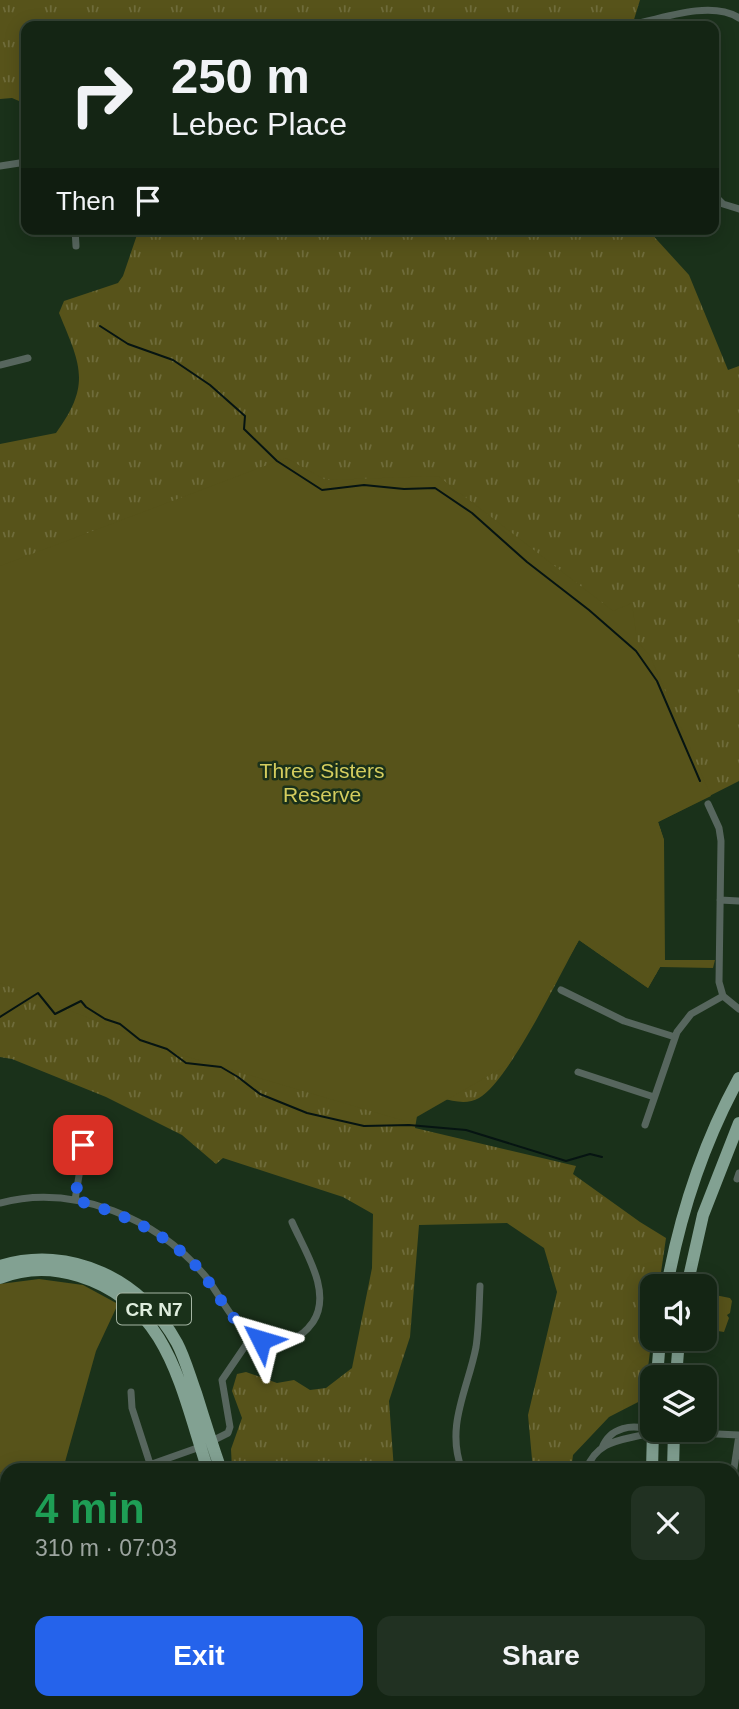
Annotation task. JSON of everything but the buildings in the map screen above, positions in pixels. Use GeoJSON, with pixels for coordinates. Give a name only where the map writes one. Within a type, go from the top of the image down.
{"type":"FeatureCollection","features":[{"type":"Feature","properties":{"kind":"main road"},"geometry":{"type":"LineString","coordinates":[[670,1274],[702,1162],[739,1078]]}},
{"type":"Feature","properties":{"kind":"main road"},"geometry":{"type":"LineString","coordinates":[[691,1274],[704,1215],[739,1123]]}},
{"type":"Feature","properties":{"kind":"main road"},"geometry":{"type":"LineString","coordinates":[[675,1274],[680,1232]]}},
{"type":"Feature","properties":{"kind":"main road","name":"CR N7"},"geometry":{"type":"LineString","coordinates":[[0,1268],[17,1265],[22,1261],[65,1260],[90,1266],[117,1279],[141,1296],[160,1317],[178,1344],[206,1445],[207,1463]]}},
{"type":"Feature","properties":{"kind":"main road","name":"CR N7"},"geometry":{"type":"LineString","coordinates":[[0,1278],[32,1270],[53,1270],[91,1280],[127,1300],[148,1320],[162,1341],[206,1445],[217,1463]]}},
{"type":"Feature","properties":{"kind":"main road"},"geometry":{"type":"LineString","coordinates":[[652,1463],[653,1442]]}},
{"type":"Feature","properties":{"kind":"main road"},"geometry":{"type":"LineString","coordinates":[[673,1463],[674,1442]]}},
{"type":"Feature","properties":{"kind":"street"},"geometry":{"type":"LineString","coordinates":[[649,21],[708,7],[739,18]]}},
{"type":"Feature","properties":{"kind":"street"},"geometry":{"type":"LineString","coordinates":[[0,166],[21,163]]}},
{"type":"Feature","properties":{"kind":"street"},"geometry":{"type":"LineString","coordinates":[[719,200],[739,209]]}},
{"type":"Feature","properties":{"kind":"street"},"geometry":{"type":"LineString","coordinates":[[75,235],[76,246]]}},
{"type":"Feature","properties":{"kind":"street"},"geometry":{"type":"LineString","coordinates":[[0,365],[27,358]]}},
{"type":"Feature","properties":{"kind":"street"},"geometry":{"type":"LineString","coordinates":[[708,804],[719,828],[721,841],[718,971],[723,996],[739,1009]]}},
{"type":"Feature","properties":{"kind":"street"},"geometry":{"type":"LineString","coordinates":[[720,900],[739,901]]}},
{"type":"Feature","properties":{"kind":"street"},"geometry":{"type":"LineString","coordinates":[[561,990],[624,1021],[675,1037]]}},
{"type":"Feature","properties":{"kind":"street"},"geometry":{"type":"LineString","coordinates":[[645,1125],[675,1037],[691,1014],[723,996]]}},
{"type":"Feature","properties":{"kind":"street"},"geometry":{"type":"LineString","coordinates":[[578,1072],[654,1097]]}},
{"type":"Feature","properties":{"kind":"street"},"geometry":{"type":"LineString","coordinates":[[75,1200],[83,1145]]}},
{"type":"Feature","properties":{"kind":"street"},"geometry":{"type":"LineString","coordinates":[[0,1203],[23,1199],[75,1200],[121,1214],[180,1250],[197,1267],[241,1327],[252,1336],[271,1341],[296,1338],[318,1314],[320,1290],[292,1222]]}},
{"type":"Feature","properties":{"kind":"street"},"geometry":{"type":"LineString","coordinates":[[460,1463],[456,1449],[456,1420],[476,1346],[480,1286]]}},
{"type":"Feature","properties":{"kind":"street"},"geometry":{"type":"LineString","coordinates":[[161,1463],[225,1436],[230,1427],[222,1380],[252,1336]]}},
{"type":"Feature","properties":{"kind":"street"},"geometry":{"type":"LineString","coordinates":[[131,1392],[132,1408],[150,1463]]}},
{"type":"Feature","properties":{"kind":"street"},"geometry":{"type":"LineString","coordinates":[[588,1463],[602,1448],[606,1437],[623,1429],[640,1427]]}},
{"type":"Feature","properties":{"kind":"street"},"geometry":{"type":"LineString","coordinates":[[717,1434],[739,1435],[735,1463]]}},
{"type":"Feature","properties":{"kind":"green space"},"geometry":{"type":"Polygon","coordinates":[[[0,0],[640,0],[634,21],[21,21],[21,102],[12,98],[0,99],[0,0]]]}},
{"type":"Feature","properties":{"kind":"green space"},"geometry":{"type":"Polygon","coordinates":[[[137,235],[652,235],[689,275],[728,370],[739,366],[739,781],[658,822],[664,840],[660,967],[648,988],[579,940],[519,1050],[491,1088],[479,1098],[465,1102],[421,1092],[415,1128],[576,1166],[573,1174],[666,1238],[661,1274],[640,1274],[640,1351],[650,1351],[648,1365],[640,1365],[640,1401],[609,1417],[573,1455],[572,1463],[532,1463],[528,1415],[557,1292],[544,1248],[507,1223],[419,1225],[410,1337],[389,1401],[393,1463],[232,1463],[231,1449],[242,1418],[232,1391],[237,1374],[246,1372],[277,1383],[294,1380],[310,1390],[326,1388],[352,1368],[372,1268],[373,1214],[343,1197],[223,1158],[216,1164],[182,1135],[106,1097],[12,1059],[0,1057],[0,444],[56,433],[75,401],[79,374],[77,360],[59,313],[64,301],[118,283],[137,235]]]}},
{"type":"Feature","properties":{"kind":"green space","name":"Three Sisters Reserve"},"geometry":{"type":"Polygon","coordinates":[[[286,458],[326,480],[438,476],[613,611],[632,603],[637,641],[650,656],[711,796],[658,822],[664,840],[665,960],[715,960],[713,968],[660,967],[648,988],[579,940],[509,1064],[408,1122],[185,1056],[0,983],[0,566],[286,458]]]}},
{"type":"Feature","properties":{"kind":"green space"},"geometry":{"type":"Polygon","coordinates":[[[39,1279],[83,1285],[118,1304],[96,1351],[65,1462],[62,1463],[0,1463],[0,1284],[39,1279]]]}},
{"type":"Feature","properties":{"kind":"green space"},"geometry":{"type":"Polygon","coordinates":[[[717,1295],[730,1298],[732,1301],[724,1332],[717,1331],[717,1295]]]}},
{"type":"Feature","properties":{"kind":"waterway"},"geometry":{"type":"LineString","coordinates":[[100,326],[128,344],[173,360],[210,385],[245,416],[244,429],[277,461],[322,490],[364,485],[404,489],[435,488],[472,513],[636,651],[657,681],[700,781]]}},
{"type":"Feature","properties":{"kind":"waterway"},"geometry":{"type":"LineString","coordinates":[[0,1017],[38,993],[55,1014],[81,1001],[105,1019],[120,1024],[140,1040],[167,1049],[186,1063],[221,1067],[260,1094],[307,1113],[364,1126],[409,1125],[466,1130],[566,1161],[590,1154],[602,1157]]}},
{"type":"Feature","properties":{"kind":"route"},"geometry":{"type":"LineString","coordinates":[[83,1145],[75,1200],[121,1214],[180,1250],[213,1287],[241,1327],[261,1340]]}}]}
